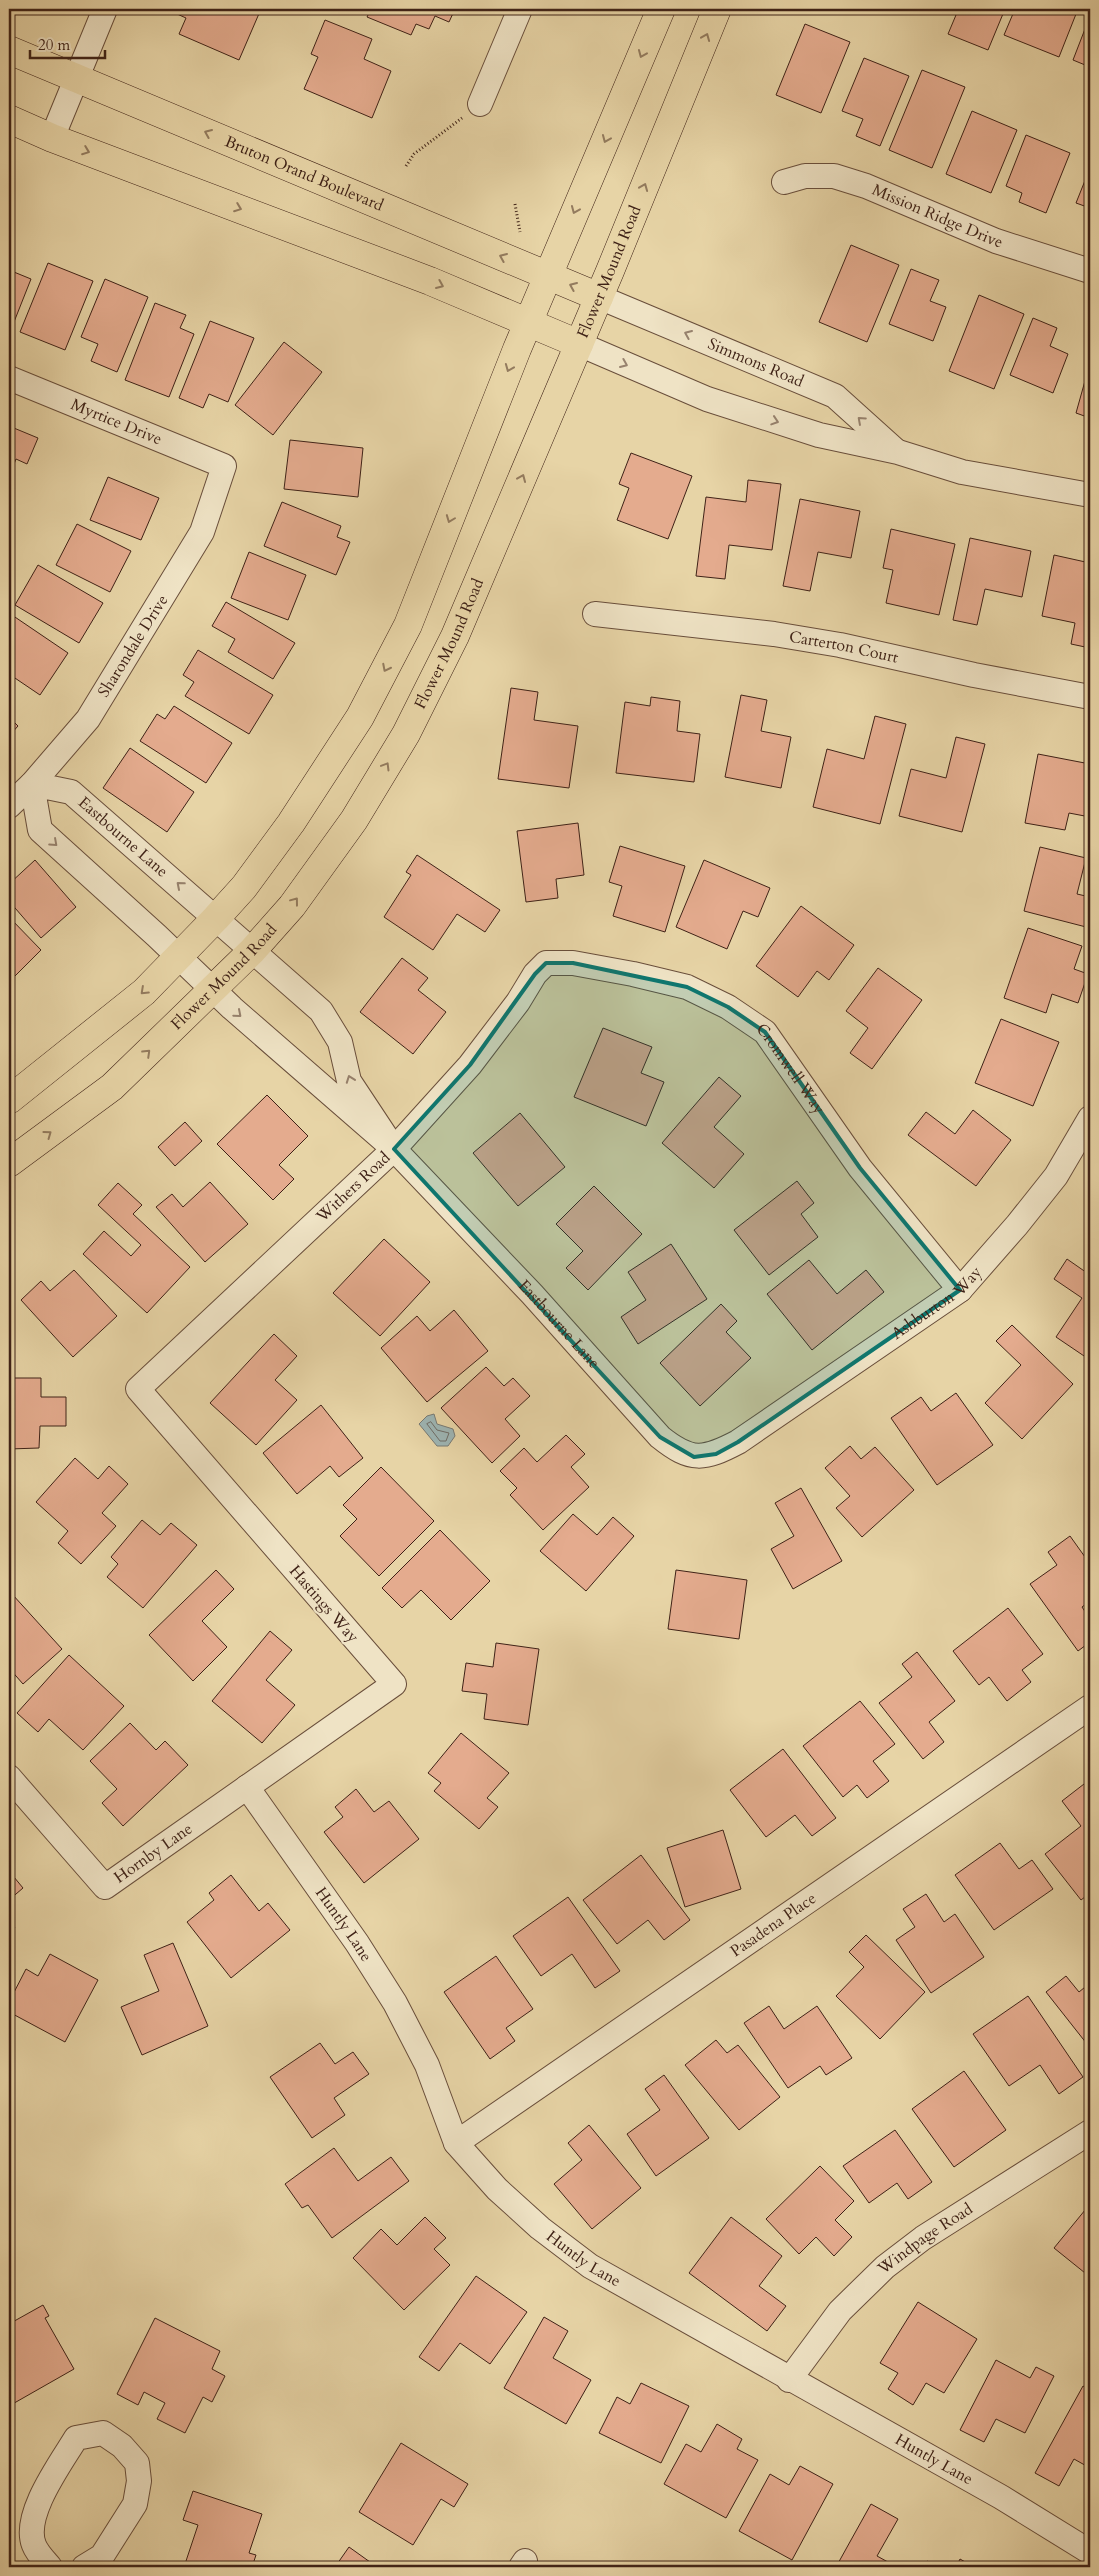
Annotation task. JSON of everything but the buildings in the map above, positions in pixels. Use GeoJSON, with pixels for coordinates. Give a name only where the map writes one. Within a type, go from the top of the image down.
{"type":"FeatureCollection","features":[{"type":"Feature","properties":{"kind":"main road"},"geometry":{"type":"LineString","coordinates":[[9,1100],[144,992],[216,918],[244,887],[291,823],[360,717],[408,625],[528,323],[661,9]]}},
{"type":"Feature","properties":{"kind":"main road","name":"Flower Mound Road"},"geometry":{"type":"LineString","coordinates":[[9,1163],[112,1087],[252,951],[292,906],[354,820],[406,734],[455,636],[599,297],[717,9]]}},
{"type":"Feature","properties":{"kind":"main road","name":"Bruton Orand Boulevard"},"geometry":{"type":"LineString","coordinates":[[9,50],[599,297]]}},
{"type":"Feature","properties":{"kind":"main road"},"geometry":{"type":"LineString","coordinates":[[9,119],[52,138],[430,281],[579,344]]}},
{"type":"Feature","properties":{"kind":"street"},"geometry":{"type":"LineString","coordinates":[[52,138],[105,9]]}},
{"type":"Feature","properties":{"kind":"street"},"geometry":{"type":"LineString","coordinates":[[480,104],[520,9]]}},
{"type":"Feature","properties":{"kind":"street","name":"Mission Ridge Drive"},"geometry":{"type":"LineString","coordinates":[[784,182],[805,176],[834,176],[866,186],[996,241],[1090,271]]}},
{"type":"Feature","properties":{"kind":"street","name":"Simmons Road"},"geometry":{"type":"LineString","coordinates":[[599,297],[835,396],[898,452]]}},
{"type":"Feature","properties":{"kind":"street","name":"Simmons Road"},"geometry":{"type":"LineString","coordinates":[[579,344],[707,400],[819,435],[898,452],[962,472],[1090,495]]}},
{"type":"Feature","properties":{"kind":"street","name":"Myrtice Drive"},"geometry":{"type":"LineString","coordinates":[[9,378],[224,466]]}},
{"type":"Feature","properties":{"kind":"street","name":"Sharondale Drive"},"geometry":{"type":"LineString","coordinates":[[9,806],[32,784],[88,719],[202,532],[224,466]]}},
{"type":"Feature","properties":{"kind":"street","name":"Carterton Court"},"geometry":{"type":"LineString","coordinates":[[595,614],[784,635],[1090,697]]}},
{"type":"Feature","properties":{"kind":"street","name":"Eastbourne Lane"},"geometry":{"type":"LineString","coordinates":[[394,1149],[349,1081],[340,1042],[322,1011],[71,792],[32,784],[40,830],[212,989],[394,1149],[532,1294],[660,1438],[676,1450],[694,1457],[716,1454],[738,1442]]}},
{"type":"Feature","properties":{"kind":"street","name":"Withers Road"},"geometry":{"type":"LineString","coordinates":[[138,1389],[394,1149],[470,1064],[546,963]]}},
{"type":"Feature","properties":{"kind":"street","name":"Cromwell Way"},"geometry":{"type":"LineString","coordinates":[[546,963],[573,963],[633,974],[687,987],[728,1007],[765,1032],[860,1168],[960,1290]]}},
{"type":"Feature","properties":{"kind":"street","name":"Ashburton Way"},"geometry":{"type":"LineString","coordinates":[[738,1442],[960,1290],[1017,1225],[1056,1176],[1090,1118]]}},
{"type":"Feature","properties":{"kind":"street","name":"Hastings Way"},"geometry":{"type":"LineString","coordinates":[[138,1389],[394,1684],[247,1787]]}},
{"type":"Feature","properties":{"kind":"street","name":"Pasadena Place"},"geometry":{"type":"LineString","coordinates":[[456,2143],[1090,1707]]}},
{"type":"Feature","properties":{"kind":"street","name":"Hornby Lane"},"geometry":{"type":"LineString","coordinates":[[9,1777],[105,1887],[247,1787]]}},
{"type":"Feature","properties":{"kind":"street","name":"Huntly Lane"},"geometry":{"type":"LineString","coordinates":[[247,1787],[357,1943],[395,2003],[427,2065],[456,2143],[497,2189],[540,2228],[590,2266],[788,2380],[1001,2497],[1090,2552]]}},
{"type":"Feature","properties":{"kind":"street","name":"Windpage Road"},"geometry":{"type":"LineString","coordinates":[[788,2380],[840,2311],[885,2267],[923,2238],[1090,2132]]}},
{"type":"Feature","properties":{"kind":"street"},"geometry":{"type":"LineString","coordinates":[[50,2567],[33,2544],[33,2523],[40,2497],[76,2438],[103,2433],[122,2446],[137,2462],[139,2481],[135,2504],[102,2556],[84,2567]]}},
{"type":"Feature","properties":{"kind":"path"},"geometry":{"type":"LineString","coordinates":[[406,166],[414,154],[480,104]]}},
{"type":"Feature","properties":{"kind":"path"},"geometry":{"type":"LineString","coordinates":[[515,204],[520,232]]}},
{"type":"Feature","properties":{"kind":"highlighted area"},"geometry":{"type":"Polygon","coordinates":[[[546,963],[573,963],[687,987],[728,1007],[765,1032],[860,1168],[960,1290],[738,1442],[716,1454],[694,1457],[660,1437],[394,1149],[470,1065],[535,974],[546,963]]]}},
{"type":"Feature","properties":{"kind":"water"},"geometry":{"type":"Polygon","coordinates":[[[434,1414],[437,1424],[453,1429],[455,1436],[448,1446],[437,1446],[419,1424],[427,1416],[434,1414]]]}}]}
